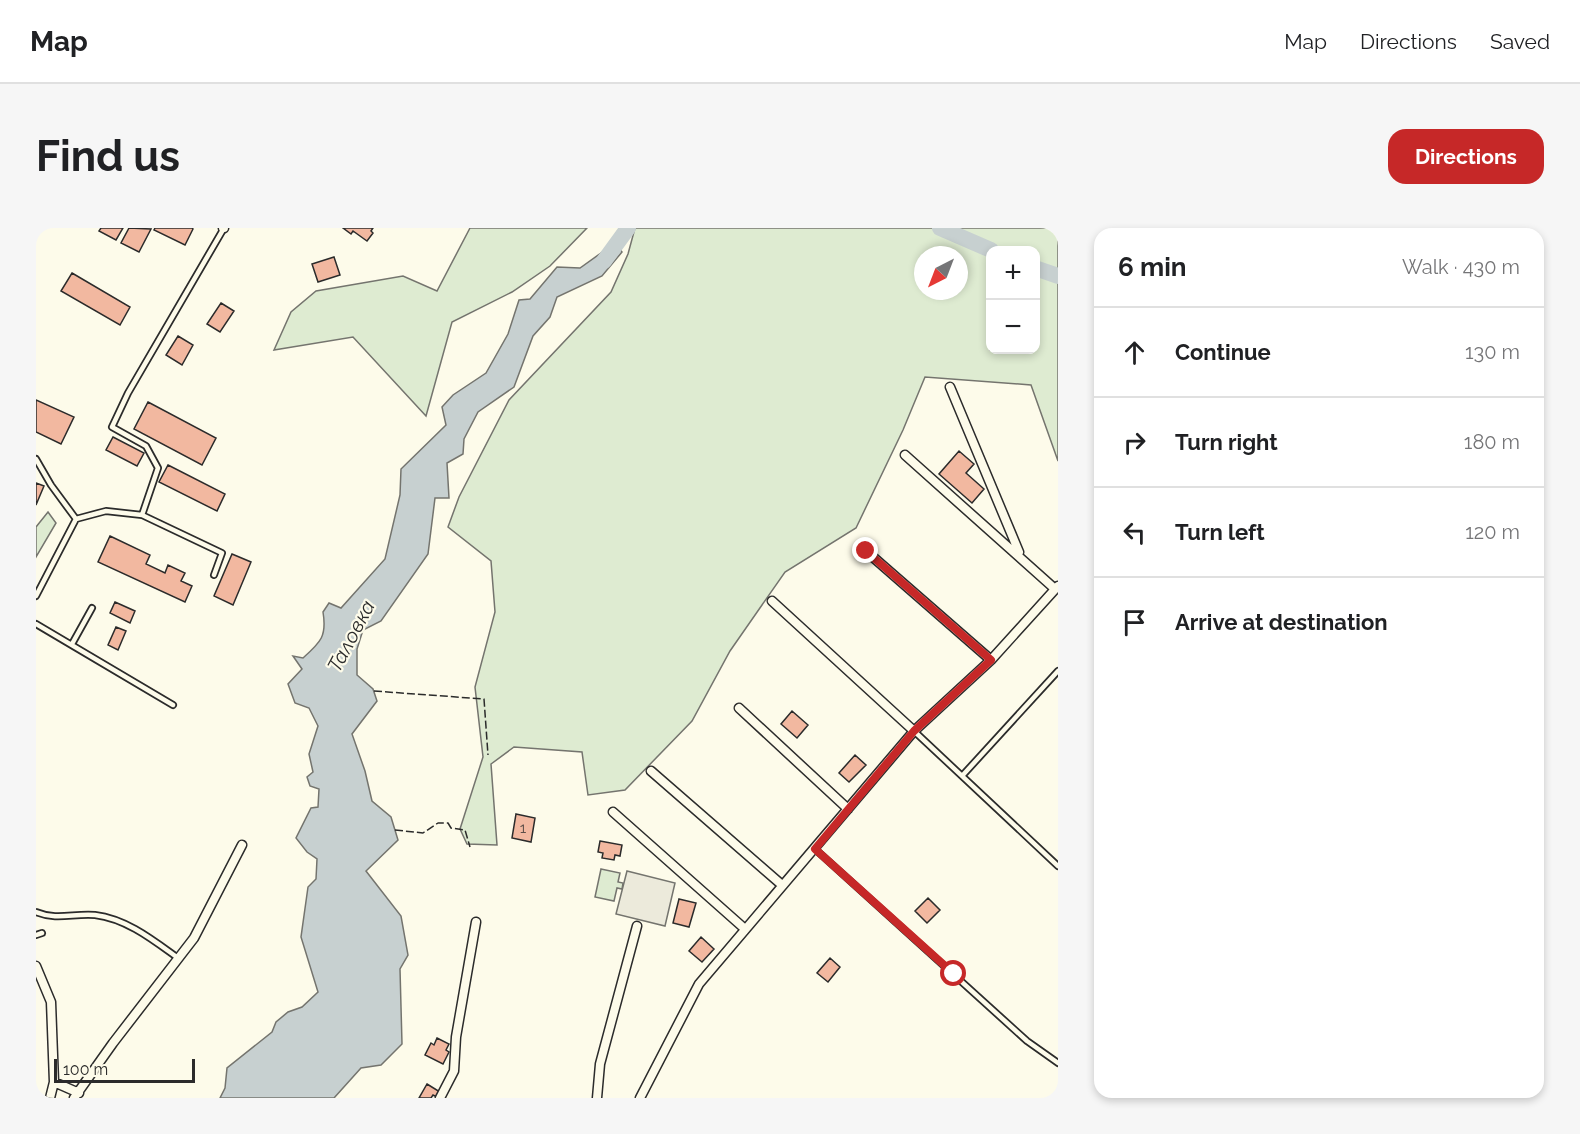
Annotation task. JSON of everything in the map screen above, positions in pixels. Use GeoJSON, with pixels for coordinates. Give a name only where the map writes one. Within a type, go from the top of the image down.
{"type":"FeatureCollection","features":[{"type":"Feature","properties":{"kind":"street"},"geometry":{"type":"LineString","coordinates":[[950,387],[1021,556]]}},
{"type":"Feature","properties":{"kind":"street"},"geometry":{"type":"LineString","coordinates":[[640,1098],[699,984],[914,731],[991,660],[1057,587],[905,455]]}},
{"type":"Feature","properties":{"kind":"street"},"geometry":{"type":"LineString","coordinates":[[866,551],[991,660]]}},
{"type":"Feature","properties":{"kind":"street"},"geometry":{"type":"LineString","coordinates":[[772,601],[914,731]]}},
{"type":"Feature","properties":{"kind":"street"},"geometry":{"type":"LineString","coordinates":[[739,708],[848,809]]}},
{"type":"Feature","properties":{"kind":"street"},"geometry":{"type":"LineString","coordinates":[[651,771],[782,885]]}},
{"type":"Feature","properties":{"kind":"street"},"geometry":{"type":"LineString","coordinates":[[613,812],[745,929]]}},
{"type":"Feature","properties":{"kind":"street"},"geometry":{"type":"LineString","coordinates":[[54,1082],[76,1096],[113,1043],[194,939],[242,845]]}},
{"type":"Feature","properties":{"kind":"street"},"geometry":{"type":"LineString","coordinates":[[440,1098],[453,1071],[456,1037],[476,922]]}},
{"type":"Feature","properties":{"kind":"street"},"geometry":{"type":"LineString","coordinates":[[597,1098],[600,1064],[637,926]]}},
{"type":"Feature","properties":{"kind":"street"},"geometry":{"type":"LineString","coordinates":[[36,966],[51,1002],[54,1082],[50,1098]]}},
{"type":"Feature","properties":{"kind":"lane"},"geometry":{"type":"LineString","coordinates":[[142,515],[158,468],[146,446],[112,427],[128,393],[224,228]]}},
{"type":"Feature","properties":{"kind":"lane"},"geometry":{"type":"LineString","coordinates":[[36,459],[51,485],[76,519]]}},
{"type":"Feature","properties":{"kind":"lane"},"geometry":{"type":"LineString","coordinates":[[36,596],[76,519],[106,511],[142,515],[222,553],[214,575]]}},
{"type":"Feature","properties":{"kind":"lane"},"geometry":{"type":"LineString","coordinates":[[72,644],[92,608]]}},
{"type":"Feature","properties":{"kind":"lane"},"geometry":{"type":"LineString","coordinates":[[36,624],[173,705]]}},
{"type":"Feature","properties":{"kind":"lane"},"geometry":{"type":"LineString","coordinates":[[962,776],[1058,671]]}},
{"type":"Feature","properties":{"kind":"lane"},"geometry":{"type":"LineString","coordinates":[[914,731],[1058,865]]}},
{"type":"Feature","properties":{"kind":"lane"},"geometry":{"type":"LineString","coordinates":[[815,849],[1026,1041],[1058,1063]]}},
{"type":"Feature","properties":{"kind":"lane"},"geometry":{"type":"LineString","coordinates":[[36,912],[48,917],[94,915],[113,919],[141,932],[178,958]]}},
{"type":"Feature","properties":{"kind":"green space"},"geometry":{"type":"Polygon","coordinates":[[[470,228],[587,228],[550,266],[512,292],[452,322],[426,416],[353,337],[274,350],[291,312],[316,291],[403,276],[437,291],[470,228]]]}},
{"type":"Feature","properties":{"kind":"green space"},"geometry":{"type":"Polygon","coordinates":[[[635,228],[1058,228],[1058,461],[1031,385],[925,377],[903,430],[856,528],[785,572],[730,651],[692,721],[625,790],[588,795],[582,752],[514,747],[491,764],[497,845],[467,844],[460,829],[483,757],[475,687],[495,612],[491,561],[448,527],[459,497],[509,400],[611,292],[628,254],[635,228]]]}},
{"type":"Feature","properties":{"kind":"green space"},"geometry":{"type":"Polygon","coordinates":[[[48,512],[56,523],[36,557],[36,527],[48,512]]]}},
{"type":"Feature","properties":{"kind":"green space"},"geometry":{"type":"Polygon","coordinates":[[[601,869],[620,873],[618,882],[623,883],[622,889],[617,888],[614,901],[595,897],[601,869]]]}},
{"type":"Feature","properties":{"kind":"shaded area"},"geometry":{"type":"Polygon","coordinates":[[[627,871],[675,883],[665,926],[616,914],[627,871]]]}},
{"type":"Feature","properties":{"kind":"water"},"geometry":{"type":"Polygon","coordinates":[[[615,243],[622,252],[602,276],[557,297],[550,317],[533,336],[514,387],[478,412],[464,439],[463,454],[447,463],[449,498],[435,498],[428,554],[381,621],[363,630],[357,649],[357,675],[373,689],[377,701],[352,734],[365,771],[372,801],[391,817],[398,840],[366,871],[401,916],[408,955],[400,969],[402,1044],[381,1065],[361,1068],[334,1098],[220,1098],[225,1088],[227,1068],[272,1032],[276,1022],[288,1012],[302,1007],[318,992],[301,937],[308,887],[316,879],[317,859],[307,852],[296,838],[311,808],[318,807],[319,789],[310,786],[307,777],[313,772],[309,754],[318,726],[309,708],[295,703],[288,684],[302,669],[293,656],[303,658],[318,643],[324,627],[323,612],[329,603],[341,608],[385,559],[400,495],[401,469],[446,425],[442,407],[453,395],[486,373],[508,334],[519,300],[530,299],[557,267],[580,268],[615,243]]]}},
{"type":"Feature","properties":{"kind":"building"},"geometry":{"type":"Polygon","coordinates":[[[101,228],[123,228],[116,240],[99,231],[101,228]]]}},
{"type":"Feature","properties":{"kind":"building"},"geometry":{"type":"Polygon","coordinates":[[[129,228],[151,229],[139,252],[121,243],[129,228]]]}},
{"type":"Feature","properties":{"kind":"building"},"geometry":{"type":"Polygon","coordinates":[[[155,228],[193,229],[185,245],[154,230],[155,228]]]}},
{"type":"Feature","properties":{"kind":"building"},"geometry":{"type":"Polygon","coordinates":[[[343,228],[373,228],[371,231],[373,233],[367,241],[353,231],[351,234],[343,228]]]}},
{"type":"Feature","properties":{"kind":"building"},"geometry":{"type":"Polygon","coordinates":[[[334,257],[340,275],[318,282],[312,264],[334,257]]]}},
{"type":"Feature","properties":{"kind":"building"},"geometry":{"type":"Polygon","coordinates":[[[72,273],[130,307],[120,325],[61,291],[72,273]]]}},
{"type":"Feature","properties":{"kind":"building"},"geometry":{"type":"Polygon","coordinates":[[[221,303],[234,311],[220,332],[207,324],[221,303]]]}},
{"type":"Feature","properties":{"kind":"building"},"geometry":{"type":"Polygon","coordinates":[[[178,336],[193,345],[182,365],[166,355],[178,336]]]}},
{"type":"Feature","properties":{"kind":"building"},"geometry":{"type":"Polygon","coordinates":[[[36,400],[74,417],[61,444],[36,432],[36,400]]]}},
{"type":"Feature","properties":{"kind":"building"},"geometry":{"type":"Polygon","coordinates":[[[148,402],[216,438],[202,465],[134,429],[148,402]]]}},
{"type":"Feature","properties":{"kind":"building"},"geometry":{"type":"Polygon","coordinates":[[[113,437],[144,453],[137,466],[106,450],[113,437]]]}},
{"type":"Feature","properties":{"kind":"building"},"geometry":{"type":"Polygon","coordinates":[[[959,451],[974,464],[966,473],[984,489],[972,503],[939,474],[959,451]]]}},
{"type":"Feature","properties":{"kind":"building"},"geometry":{"type":"Polygon","coordinates":[[[168,465],[225,494],[217,511],[159,482],[168,465]]]}},
{"type":"Feature","properties":{"kind":"building"},"geometry":{"type":"Polygon","coordinates":[[[36,483],[44,486],[36,505],[36,483]]]}},
{"type":"Feature","properties":{"kind":"building"},"geometry":{"type":"Polygon","coordinates":[[[110,536],[150,555],[146,564],[165,573],[168,565],[185,573],[181,581],[192,586],[185,602],[98,562],[110,536]]]}},
{"type":"Feature","properties":{"kind":"building"},"geometry":{"type":"Polygon","coordinates":[[[232,554],[251,562],[233,605],[214,596],[232,554]]]}},
{"type":"Feature","properties":{"kind":"building"},"geometry":{"type":"Polygon","coordinates":[[[115,602],[135,611],[130,623],[110,613],[115,602]]]}},
{"type":"Feature","properties":{"kind":"building"},"geometry":{"type":"Polygon","coordinates":[[[116,627],[126,631],[118,650],[108,645],[116,627]]]}},
{"type":"Feature","properties":{"kind":"building"},"geometry":{"type":"Polygon","coordinates":[[[792,711],[808,725],[797,738],[781,724],[792,711]]]}},
{"type":"Feature","properties":{"kind":"building"},"geometry":{"type":"Polygon","coordinates":[[[855,755],[866,765],[849,782],[839,773],[855,755]]]}},
{"type":"Feature","properties":{"kind":"building"},"geometry":{"type":"Polygon","coordinates":[[[516,814],[535,818],[531,842],[512,838],[516,814]]]}},
{"type":"Feature","properties":{"kind":"building"},"geometry":{"type":"Polygon","coordinates":[[[600,841],[622,845],[620,856],[615,855],[614,860],[602,858],[603,853],[598,852],[600,841]]]}},
{"type":"Feature","properties":{"kind":"building"},"geometry":{"type":"Polygon","coordinates":[[[928,898],[940,910],[927,923],[915,911],[928,898]]]}},
{"type":"Feature","properties":{"kind":"building"},"geometry":{"type":"Polygon","coordinates":[[[679,899],[696,903],[689,927],[673,923],[679,899]]]}},
{"type":"Feature","properties":{"kind":"building"},"geometry":{"type":"Polygon","coordinates":[[[701,937],[714,949],[702,962],[689,951],[701,937]]]}},
{"type":"Feature","properties":{"kind":"building"},"geometry":{"type":"Polygon","coordinates":[[[830,958],[840,967],[828,982],[817,973],[830,958]]]}},
{"type":"Feature","properties":{"kind":"building"},"geometry":{"type":"Polygon","coordinates":[[[437,1038],[449,1044],[446,1050],[449,1052],[443,1064],[425,1055],[431,1043],[434,1045],[437,1038]]]}},
{"type":"Feature","properties":{"kind":"building"},"geometry":{"type":"Polygon","coordinates":[[[427,1084],[440,1092],[437,1097],[433,1095],[431,1098],[419,1098],[427,1084]]]}},
{"type":"Feature","properties":{"kind":"waterway","name":"Таловка"},"geometry":{"type":"LineString","coordinates":[[604,261],[628,228]]}},
{"type":"Feature","properties":{"kind":"waterway","name":"Таловка"},"geometry":{"type":"LineString","coordinates":[[940,228],[986,248]]}},
{"type":"Feature","properties":{"kind":"waterway","name":"Таловка"},"geometry":{"type":"LineString","coordinates":[[1040,270],[1058,276]]}},
{"type":"Feature","properties":{"kind":"fence"},"geometry":{"type":"LineString","coordinates":[[374,691],[484,699],[488,755]]}},
{"type":"Feature","properties":{"kind":"fence"},"geometry":{"type":"LineString","coordinates":[[395,830],[423,833],[438,823],[448,823],[451,828],[465,830],[470,847]]}},
{"type":"Feature","properties":{"kind":"route"},"geometry":{"type":"LineString","coordinates":[[866,551],[991,660],[914,731],[815,849],[954,974]]}}]}
